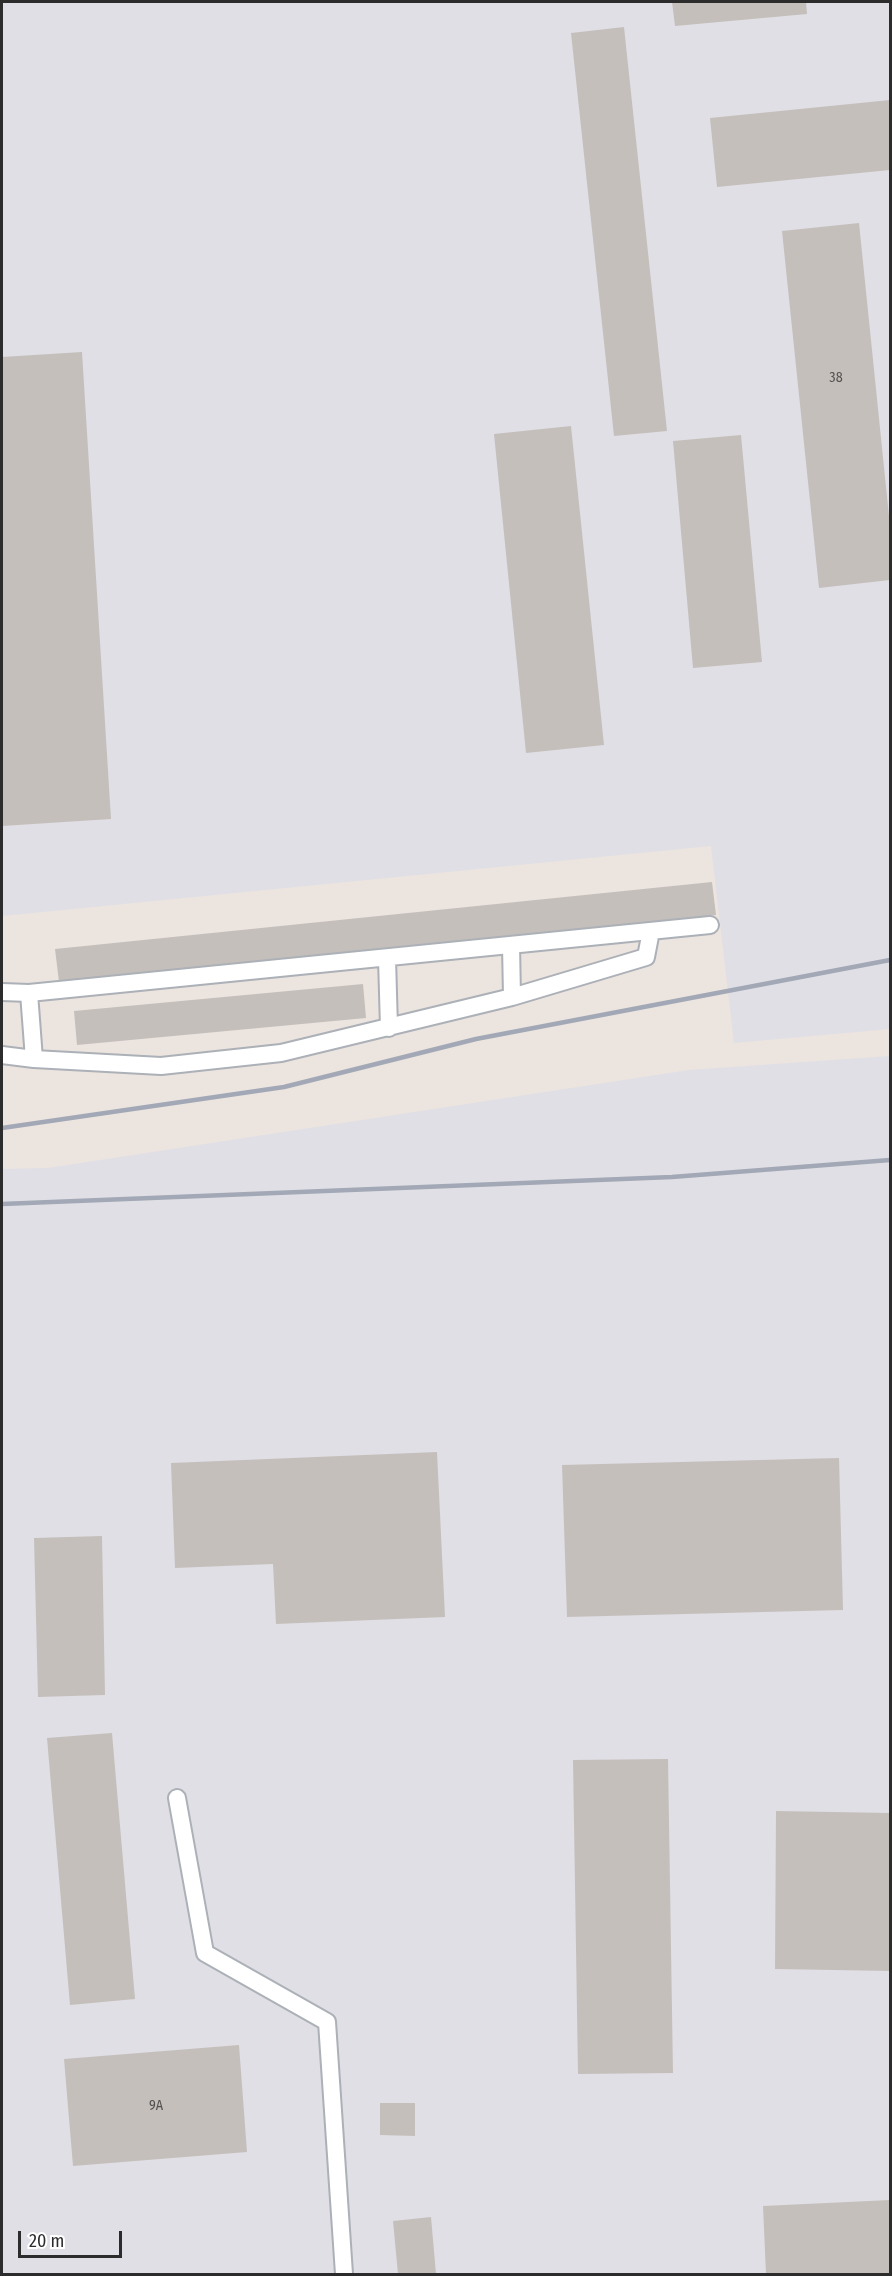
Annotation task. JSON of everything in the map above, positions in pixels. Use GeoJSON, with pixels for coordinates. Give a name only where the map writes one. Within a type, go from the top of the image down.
{"type":"FeatureCollection","features":[{"type":"Feature","properties":{"kind":"lane"},"geometry":{"type":"LineString","coordinates":[[2,992],[29,993],[710,925]]}},
{"type":"Feature","properties":{"kind":"lane"},"geometry":{"type":"LineString","coordinates":[[2,1055],[161,1066],[281,1053],[512,997],[646,957],[651,931]]}},
{"type":"Feature","properties":{"kind":"lane"},"geometry":{"type":"LineString","coordinates":[[511,945],[512,997]]}},
{"type":"Feature","properties":{"kind":"lane"},"geometry":{"type":"LineString","coordinates":[[387,958],[389,1028]]}},
{"type":"Feature","properties":{"kind":"lane"},"geometry":{"type":"LineString","coordinates":[[29,993],[34,1059]]}},
{"type":"Feature","properties":{"kind":"lane"},"geometry":{"type":"LineString","coordinates":[[177,1798],[205,1953],[327,2022],[344,2274]]}},
{"type":"Feature","properties":{"kind":"shaded area"},"geometry":{"type":"Polygon","coordinates":[[[2,2],[890,2],[890,1029],[734,1043],[711,846],[2,916],[2,2]]]}},
{"type":"Feature","properties":{"kind":"shaded area"},"geometry":{"type":"Polygon","coordinates":[[[890,1056],[890,2274],[2,2274],[2,1169],[48,1168],[689,1070],[890,1056]]]}},
{"type":"Feature","properties":{"kind":"building"},"geometry":{"type":"Polygon","coordinates":[[[672,2],[806,2],[807,14],[675,26],[672,2]]]}},
{"type":"Feature","properties":{"kind":"building"},"geometry":{"type":"Polygon","coordinates":[[[624,27],[667,431],[614,436],[571,33],[624,27]]]}},
{"type":"Feature","properties":{"kind":"building"},"geometry":{"type":"Polygon","coordinates":[[[890,100],[890,170],[717,187],[710,118],[890,100]]]}},
{"type":"Feature","properties":{"kind":"building"},"geometry":{"type":"Polygon","coordinates":[[[859,223],[890,526],[890,580],[819,588],[782,231],[859,223]]]}},
{"type":"Feature","properties":{"kind":"building"},"geometry":{"type":"Polygon","coordinates":[[[82,352],[111,819],[2,826],[2,357],[82,352]]]}},
{"type":"Feature","properties":{"kind":"building"},"geometry":{"type":"Polygon","coordinates":[[[571,426],[604,745],[526,753],[494,434],[571,426]]]}},
{"type":"Feature","properties":{"kind":"building"},"geometry":{"type":"Polygon","coordinates":[[[741,435],[762,662],[693,668],[673,441],[741,435]]]}},
{"type":"Feature","properties":{"kind":"building"},"geometry":{"type":"Polygon","coordinates":[[[712,882],[716,915],[59,982],[55,949],[712,882]]]}},
{"type":"Feature","properties":{"kind":"building"},"geometry":{"type":"Polygon","coordinates":[[[363,984],[366,1018],[77,1045],[74,1011],[363,984]]]}},
{"type":"Feature","properties":{"kind":"building"},"geometry":{"type":"Polygon","coordinates":[[[437,1452],[445,1617],[276,1624],[273,1564],[175,1568],[171,1463],[437,1452]]]}},
{"type":"Feature","properties":{"kind":"building"},"geometry":{"type":"Polygon","coordinates":[[[839,1458],[843,1610],[567,1617],[562,1465],[839,1458]]]}},
{"type":"Feature","properties":{"kind":"building"},"geometry":{"type":"Polygon","coordinates":[[[102,1536],[105,1695],[38,1697],[34,1538],[102,1536]]]}},
{"type":"Feature","properties":{"kind":"building"},"geometry":{"type":"Polygon","coordinates":[[[112,1733],[135,1999],[70,2005],[47,1738],[112,1733]]]}},
{"type":"Feature","properties":{"kind":"building"},"geometry":{"type":"Polygon","coordinates":[[[668,1759],[673,2073],[578,2074],[573,1760],[668,1759]]]}},
{"type":"Feature","properties":{"kind":"building"},"geometry":{"type":"Polygon","coordinates":[[[776,1811],[890,1813],[890,1971],[775,1969],[776,1811]]]}},
{"type":"Feature","properties":{"kind":"building"},"geometry":{"type":"Polygon","coordinates":[[[239,2045],[247,2152],[73,2166],[64,2059],[239,2045]]]}},
{"type":"Feature","properties":{"kind":"building"},"geometry":{"type":"Polygon","coordinates":[[[380,2103],[415,2103],[415,2136],[380,2135],[380,2103]]]}},
{"type":"Feature","properties":{"kind":"building"},"geometry":{"type":"Polygon","coordinates":[[[890,2200],[890,2274],[766,2274],[763,2206],[890,2200]]]}},
{"type":"Feature","properties":{"kind":"building"},"geometry":{"type":"Polygon","coordinates":[[[431,2217],[436,2274],[398,2274],[393,2221],[431,2217]]]}},
{"type":"Feature","properties":{"kind":"railway"},"geometry":{"type":"LineString","coordinates":[[2,1128],[284,1087],[476,1039],[890,960]]}},
{"type":"Feature","properties":{"kind":"railway"},"geometry":{"type":"LineString","coordinates":[[2,1204],[672,1177],[890,1160]]}}]}
